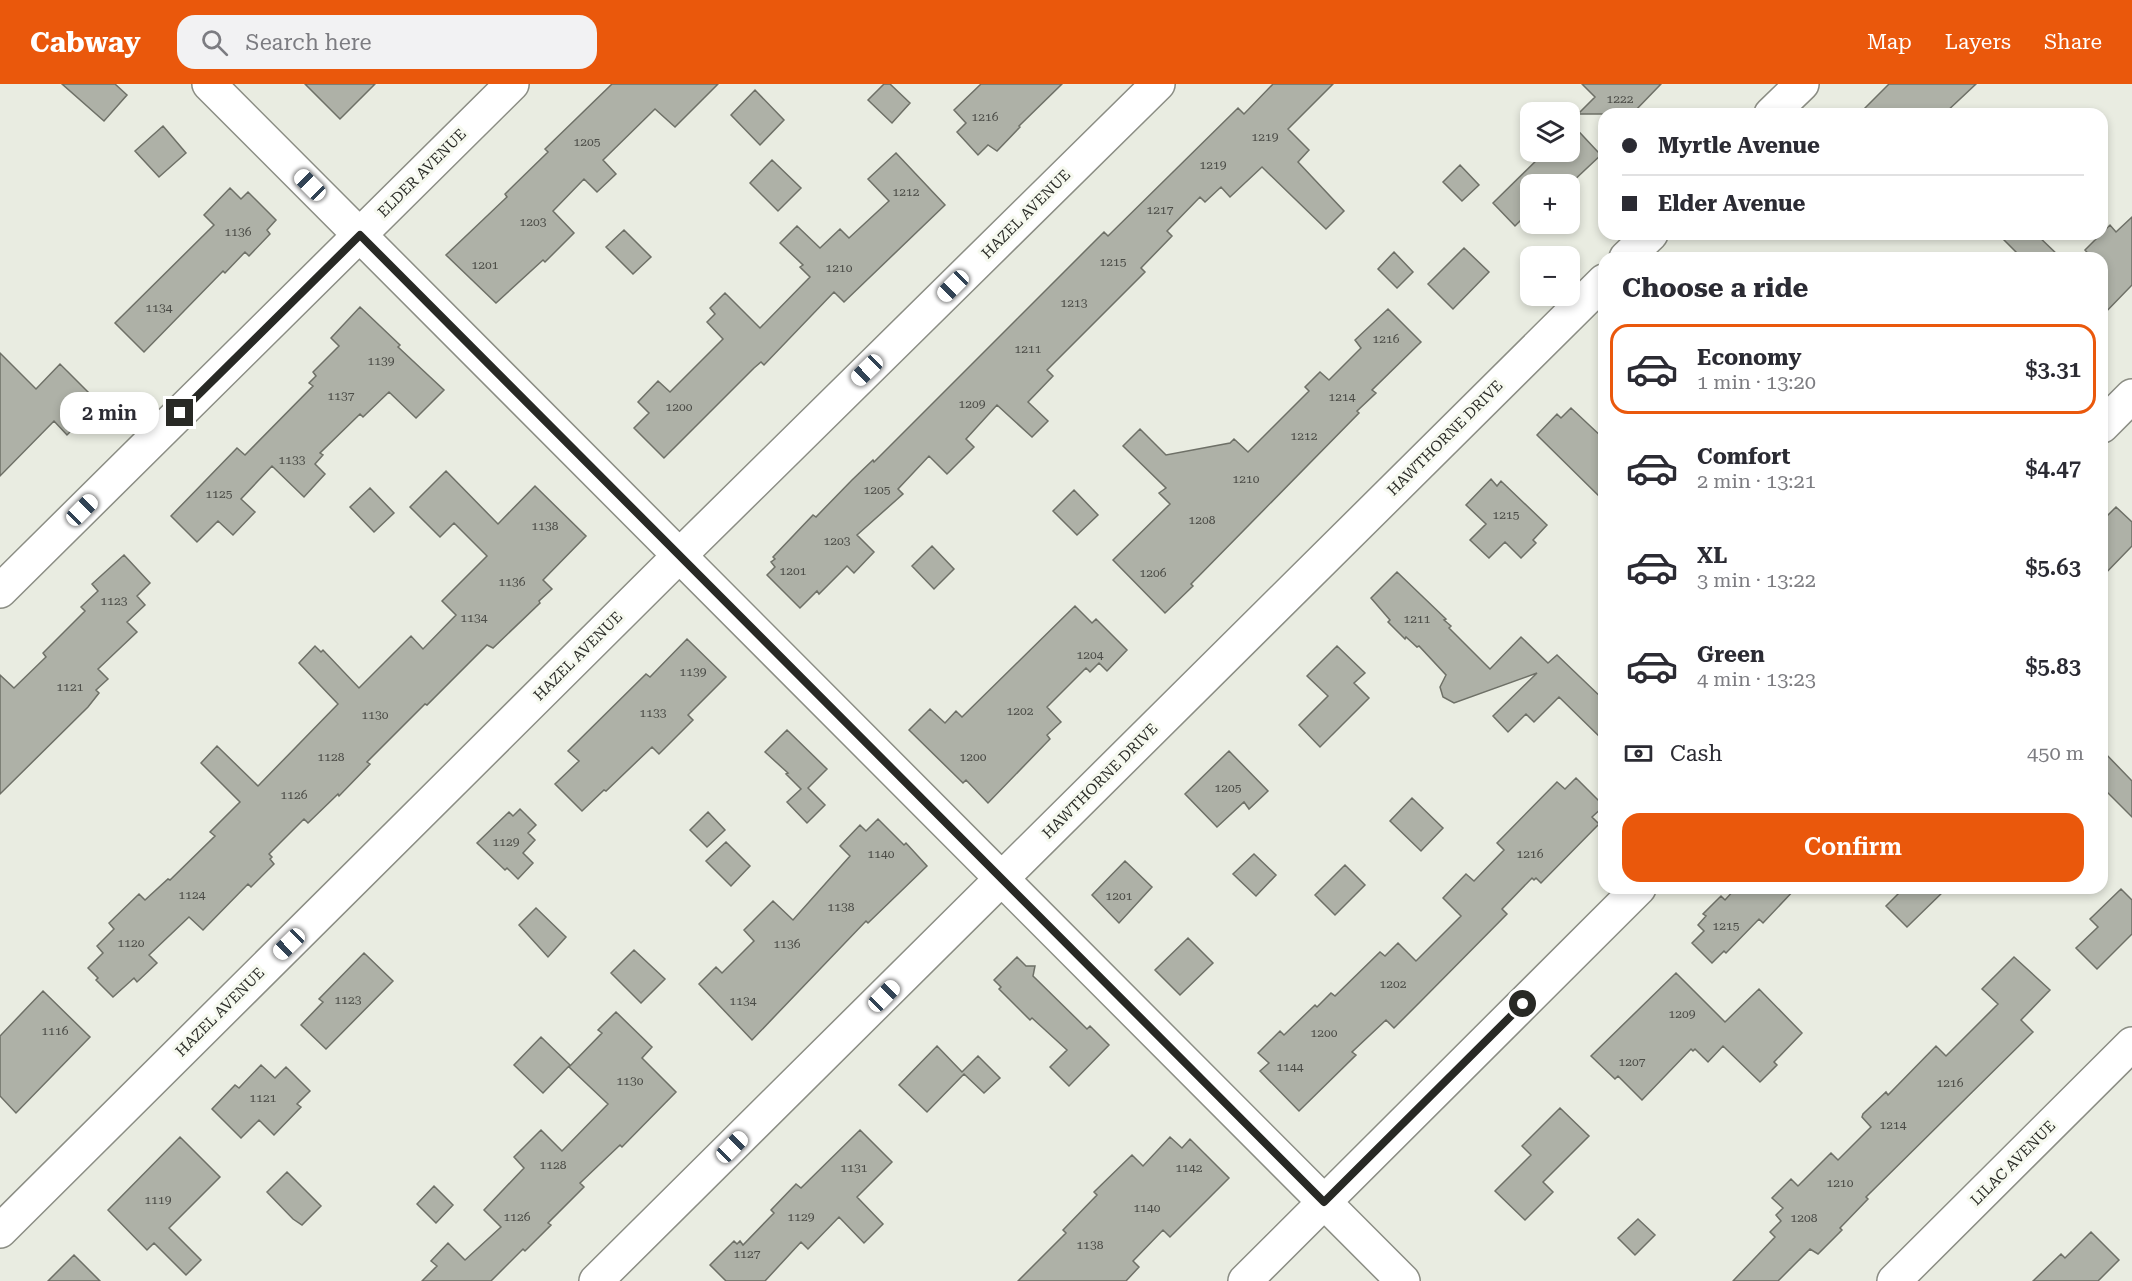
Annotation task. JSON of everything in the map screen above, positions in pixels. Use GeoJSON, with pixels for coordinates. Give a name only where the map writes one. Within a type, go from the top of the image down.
{"type":"FeatureCollection","features":[{"type":"Feature","properties":{"kind":"street"},"geometry":{"type":"LineString","coordinates":[[209,84],[1403,1281]]}},
{"type":"Feature","properties":{"kind":"street","name":"ELDER AVENUE"},"geometry":{"type":"LineString","coordinates":[[0,591],[512,84]]}},
{"type":"Feature","properties":{"kind":"street","name":"HAZEL AVENUE"},"geometry":{"type":"LineString","coordinates":[[0,1231],[1158,84]]}},
{"type":"Feature","properties":{"kind":"street"},"geometry":{"type":"LineString","coordinates":[[1777,108],[1802,84]]}},
{"type":"Feature","properties":{"kind":"street"},"geometry":{"type":"LineString","coordinates":[[1632,252],[1645,240]]}},
{"type":"Feature","properties":{"kind":"street","name":"HAWTHORNE DRIVE"},"geometry":{"type":"LineString","coordinates":[[597,1281],[1598,287]]}},
{"type":"Feature","properties":{"kind":"street"},"geometry":{"type":"LineString","coordinates":[[2108,420],[2132,396]]}},
{"type":"Feature","properties":{"kind":"street"},"geometry":{"type":"LineString","coordinates":[[1245,1281],[1633,894]]}},
{"type":"Feature","properties":{"kind":"street","name":"LILAC AVENUE"},"geometry":{"type":"LineString","coordinates":[[1894,1281],[2132,1044]]}},
{"type":"Feature","properties":{"kind":"building"},"geometry":{"type":"Polygon","coordinates":[[[62,84],[115,84],[127,95],[104,121],[62,84]]]}},
{"type":"Feature","properties":{"kind":"building"},"geometry":{"type":"Polygon","coordinates":[[[305,84],[375,84],[340,119],[305,84]]]}},
{"type":"Feature","properties":{"kind":"building"},"geometry":{"type":"Polygon","coordinates":[[[612,84],[718,84],[675,127],[655,109],[603,160],[616,174],[597,192],[584,179],[553,211],[574,233],[545,262],[543,260],[496,303],[446,255],[507,197],[505,194],[548,152],[545,149],[612,84]]]}},
{"type":"Feature","properties":{"kind":"building"},"geometry":{"type":"Polygon","coordinates":[[[884,84],[890,84],[910,103],[892,123],[868,100],[884,84]]]}},
{"type":"Feature","properties":{"kind":"building"},"geometry":{"type":"Polygon","coordinates":[[[981,84],[1062,84],[997,151],[988,145],[978,155],[957,132],[966,123],[954,110],[981,84]]]}},
{"type":"Feature","properties":{"kind":"building"},"geometry":{"type":"Polygon","coordinates":[[[1273,84],[1333,84],[1288,129],[1309,150],[1298,162],[1344,211],[1326,229],[1262,167],[1230,197],[1221,187],[1205,202],[1200,197],[1167,231],[1172,236],[1141,268],[1145,272],[1047,370],[1053,376],[1028,402],[1048,421],[1032,437],[997,405],[966,439],[974,447],[947,474],[929,456],[898,489],[903,494],[857,535],[874,552],[854,573],[847,566],[819,594],[817,591],[800,608],[767,575],[775,567],[771,562],[775,559],[773,557],[813,515],[816,517],[873,460],[874,462],[1104,232],[1108,236],[1238,108],[1244,114],[1273,84]]]}},
{"type":"Feature","properties":{"kind":"building"},"geometry":{"type":"Polygon","coordinates":[[[1582,84],[1661,84],[1638,108],[1598,108],[1598,114],[1580,114],[1595,97],[1582,84]]]}},
{"type":"Feature","properties":{"kind":"building"},"geometry":{"type":"Polygon","coordinates":[[[1889,84],[1976,84],[1950,108],[1865,108],[1889,84]]]}},
{"type":"Feature","properties":{"kind":"building"},"geometry":{"type":"Polygon","coordinates":[[[755,90],[784,120],[760,145],[731,115],[755,90]]]}},
{"type":"Feature","properties":{"kind":"building"},"geometry":{"type":"Polygon","coordinates":[[[163,126],[186,153],[159,177],[135,151],[163,126]]]}},
{"type":"Feature","properties":{"kind":"building"},"geometry":{"type":"Polygon","coordinates":[[[1580,133],[1598,152],[1598,158],[1580,175],[1523,174],[1535,162],[1580,162],[1580,133]]]}},
{"type":"Feature","properties":{"kind":"building"},"geometry":{"type":"Polygon","coordinates":[[[896,153],[945,205],[844,302],[834,292],[764,365],[761,362],[754,368],[664,458],[634,428],[649,413],[638,402],[658,381],[670,392],[723,339],[707,322],[715,314],[710,308],[725,293],[760,328],[810,277],[800,267],[803,265],[780,243],[797,226],[820,248],[840,229],[849,238],[889,201],[868,179],[896,153]]]}},
{"type":"Feature","properties":{"kind":"building"},"geometry":{"type":"Polygon","coordinates":[[[772,160],[801,188],[778,211],[750,183],[772,160]]]}},
{"type":"Feature","properties":{"kind":"building"},"geometry":{"type":"Polygon","coordinates":[[[1460,165],[1479,185],[1462,201],[1443,182],[1460,165]]]}},
{"type":"Feature","properties":{"kind":"building"},"geometry":{"type":"Polygon","coordinates":[[[1520,177],[1520,221],[1515,226],[1493,203],[1520,177]]]}},
{"type":"Feature","properties":{"kind":"building"},"geometry":{"type":"Polygon","coordinates":[[[230,188],[241,199],[248,192],[276,220],[267,230],[270,234],[249,256],[245,252],[225,273],[223,271],[144,352],[115,323],[214,225],[204,215],[230,188]]]}},
{"type":"Feature","properties":{"kind":"building"},"geometry":{"type":"Polygon","coordinates":[[[2132,217],[2132,285],[2108,310],[2108,252],[2087,252],[2085,250],[2095,240],[2108,240],[2110,225],[2116,232],[2132,217]]]}},
{"type":"Feature","properties":{"kind":"building"},"geometry":{"type":"Polygon","coordinates":[[[624,230],[651,257],[633,274],[606,247],[624,230]]]}},
{"type":"Feature","properties":{"kind":"building"},"geometry":{"type":"Polygon","coordinates":[[[2004,240],[2042,240],[2055,252],[2016,252],[2004,240]]]}},
{"type":"Feature","properties":{"kind":"building"},"geometry":{"type":"Polygon","coordinates":[[[1464,248],[1489,272],[1453,309],[1428,284],[1464,248]]]}},
{"type":"Feature","properties":{"kind":"building"},"geometry":{"type":"Polygon","coordinates":[[[1394,252],[1413,272],[1397,288],[1378,269],[1394,252]]]}},
{"type":"Feature","properties":{"kind":"building"},"geometry":{"type":"Polygon","coordinates":[[[360,307],[444,390],[416,418],[389,392],[363,417],[360,414],[320,453],[323,455],[315,464],[325,474],[304,497],[272,466],[241,499],[255,512],[233,535],[218,521],[197,542],[171,516],[237,448],[245,455],[313,386],[309,383],[316,376],[313,372],[339,346],[331,338],[360,307]]]}},
{"type":"Feature","properties":{"kind":"building"},"geometry":{"type":"Polygon","coordinates":[[[1388,309],[1421,342],[1372,390],[1376,393],[1357,411],[1359,413],[1165,613],[1113,560],[1170,504],[1159,493],[1166,488],[1123,446],[1140,429],[1166,455],[1230,443],[1234,439],[1248,452],[1309,391],[1305,387],[1320,372],[1329,380],[1361,348],[1355,340],[1388,309]]]}},
{"type":"Feature","properties":{"kind":"building"},"geometry":{"type":"Polygon","coordinates":[[[0,353],[36,389],[60,364],[99,403],[67,435],[54,421],[0,476],[0,353]]]}},
{"type":"Feature","properties":{"kind":"building"},"geometry":{"type":"Polygon","coordinates":[[[1571,408],[1598,433],[1598,495],[1537,435],[1557,414],[1561,418],[1571,408]]]}},
{"type":"Feature","properties":{"kind":"building"},"geometry":{"type":"Polygon","coordinates":[[[446,471],[498,524],[535,486],[586,536],[543,580],[552,589],[539,601],[540,603],[493,648],[487,645],[427,705],[425,704],[367,762],[370,764],[339,796],[338,794],[308,823],[304,819],[269,854],[274,864],[251,887],[248,884],[203,930],[189,917],[149,955],[157,963],[137,982],[134,978],[113,997],[88,968],[103,953],[97,946],[114,929],[109,923],[139,894],[145,900],[168,879],[170,880],[215,836],[210,832],[240,802],[201,763],[217,746],[258,786],[338,704],[299,663],[315,646],[321,652],[323,650],[359,688],[411,636],[423,649],[456,615],[442,601],[487,556],[454,523],[440,537],[410,507],[446,471]]]}},
{"type":"Feature","properties":{"kind":"building"},"geometry":{"type":"Polygon","coordinates":[[[1491,479],[1497,486],[1501,481],[1547,525],[1533,540],[1536,543],[1521,558],[1505,542],[1489,558],[1470,540],[1486,524],[1466,505],[1491,479]]]}},
{"type":"Feature","properties":{"kind":"building"},"geometry":{"type":"Polygon","coordinates":[[[370,488],[394,513],[374,532],[350,507],[370,488]]]}},
{"type":"Feature","properties":{"kind":"building"},"geometry":{"type":"Polygon","coordinates":[[[1074,490],[1098,515],[1077,535],[1053,511],[1074,490]]]}},
{"type":"Feature","properties":{"kind":"building"},"geometry":{"type":"Polygon","coordinates":[[[2116,507],[2132,522],[2132,546],[2108,571],[2108,515],[2116,507]]]}},
{"type":"Feature","properties":{"kind":"building"},"geometry":{"type":"Polygon","coordinates":[[[932,546],[954,569],[934,589],[912,566],[932,546]]]}},
{"type":"Feature","properties":{"kind":"building"},"geometry":{"type":"Polygon","coordinates":[[[124,555],[150,583],[137,596],[145,605],[127,622],[137,632],[98,669],[108,679],[96,690],[99,693],[88,707],[0,794],[0,675],[14,688],[46,657],[43,653],[85,611],[81,607],[98,591],[92,584],[124,555]]]}},
{"type":"Feature","properties":{"kind":"building"},"geometry":{"type":"Polygon","coordinates":[[[1397,572],[1446,619],[1444,620],[1451,626],[1449,628],[1490,669],[1521,637],[1548,663],[1557,655],[1598,694],[1598,735],[1559,697],[1534,722],[1526,714],[1508,732],[1493,716],[1537,673],[1454,703],[1443,697],[1440,687],[1446,675],[1419,646],[1417,647],[1406,637],[1405,639],[1388,622],[1390,620],[1371,598],[1397,572]]]}},
{"type":"Feature","properties":{"kind":"building"},"geometry":{"type":"Polygon","coordinates":[[[1075,606],[1092,623],[1096,619],[1127,650],[1107,671],[1099,663],[1090,672],[1086,668],[1047,707],[1061,722],[1047,735],[1050,739],[988,803],[966,780],[963,783],[909,730],[930,709],[945,723],[956,711],[962,717],[1075,606]]]}},
{"type":"Feature","properties":{"kind":"building"},"geometry":{"type":"Polygon","coordinates":[[[687,639],[726,677],[688,715],[693,720],[659,754],[652,747],[582,811],[555,784],[579,761],[568,751],[646,674],[650,677],[687,639]]]}},
{"type":"Feature","properties":{"kind":"building"},"geometry":{"type":"Polygon","coordinates":[[[1337,646],[1365,673],[1354,683],[1369,698],[1320,747],[1299,725],[1328,696],[1307,676],[1337,646]]]}},
{"type":"Feature","properties":{"kind":"building"},"geometry":{"type":"Polygon","coordinates":[[[787,730],[827,769],[808,788],[825,805],[807,823],[787,802],[801,789],[786,774],[788,773],[765,752],[787,730]]]}},
{"type":"Feature","properties":{"kind":"building"},"geometry":{"type":"Polygon","coordinates":[[[1229,751],[1268,791],[1249,809],[1244,802],[1217,827],[1185,794],[1229,751]]]}},
{"type":"Feature","properties":{"kind":"building"},"geometry":{"type":"Polygon","coordinates":[[[2108,756],[2132,781],[2132,817],[2108,793],[2108,756]]]}},
{"type":"Feature","properties":{"kind":"building"},"geometry":{"type":"Polygon","coordinates":[[[1576,778],[1598,800],[1598,812],[1592,817],[1598,825],[1541,883],[1536,878],[1534,880],[1532,878],[1502,909],[1507,914],[1394,1028],[1386,1020],[1352,1052],[1356,1055],[1299,1111],[1260,1071],[1269,1063],[1258,1053],[1280,1031],[1284,1035],[1331,993],[1335,996],[1380,952],[1385,956],[1398,943],[1416,961],[1461,916],[1443,898],[1466,874],[1474,881],[1504,850],[1497,843],[1557,782],[1565,789],[1576,778]]]}},
{"type":"Feature","properties":{"kind":"building"},"geometry":{"type":"Polygon","coordinates":[[[1412,798],[1443,828],[1421,851],[1390,821],[1412,798]]]}},
{"type":"Feature","properties":{"kind":"building"},"geometry":{"type":"Polygon","coordinates":[[[520,809],[536,825],[528,833],[535,840],[523,853],[533,863],[518,879],[507,868],[505,870],[477,843],[509,812],[513,816],[520,809]]]}},
{"type":"Feature","properties":{"kind":"building"},"geometry":{"type":"Polygon","coordinates":[[[708,812],[725,830],[707,847],[690,830],[708,812]]]}},
{"type":"Feature","properties":{"kind":"building"},"geometry":{"type":"Polygon","coordinates":[[[878,819],[904,845],[906,843],[927,866],[868,923],[866,921],[752,1040],[699,984],[716,967],[722,973],[754,941],[744,930],[773,901],[793,920],[850,856],[840,846],[860,825],[866,831],[878,819]]]}},
{"type":"Feature","properties":{"kind":"building"},"geometry":{"type":"Polygon","coordinates":[[[726,842],[750,866],[731,886],[706,861],[726,842]]]}},
{"type":"Feature","properties":{"kind":"building"},"geometry":{"type":"Polygon","coordinates":[[[1254,854],[1276,875],[1256,896],[1233,874],[1254,854]]]}},
{"type":"Feature","properties":{"kind":"building"},"geometry":{"type":"Polygon","coordinates":[[[1125,861],[1152,887],[1119,923],[1092,895],[1125,861]]]}},
{"type":"Feature","properties":{"kind":"building"},"geometry":{"type":"Polygon","coordinates":[[[1345,865],[1365,885],[1335,915],[1315,895],[1345,865]]]}},
{"type":"Feature","properties":{"kind":"building"},"geometry":{"type":"Polygon","coordinates":[[[2121,889],[2132,900],[2132,934],[2097,969],[2076,948],[2098,927],[2090,919],[2121,889]]]}},
{"type":"Feature","properties":{"kind":"building"},"geometry":{"type":"Polygon","coordinates":[[[1730,894],[1790,894],[1763,923],[1759,919],[1726,953],[1724,951],[1712,963],[1692,943],[1704,931],[1698,925],[1706,916],[1703,914],[1721,896],[1725,900],[1730,894]]]}},
{"type":"Feature","properties":{"kind":"building"},"geometry":{"type":"Polygon","coordinates":[[[1898,894],[1941,894],[1907,927],[1886,906],[1898,894]]]}},
{"type":"Feature","properties":{"kind":"building"},"geometry":{"type":"Polygon","coordinates":[[[536,908],[566,937],[548,957],[519,925],[536,908]]]}},
{"type":"Feature","properties":{"kind":"building"},"geometry":{"type":"Polygon","coordinates":[[[1188,938],[1213,963],[1180,995],[1155,970],[1188,938]]]}},
{"type":"Feature","properties":{"kind":"building"},"geometry":{"type":"Polygon","coordinates":[[[634,950],[665,979],[641,1003],[611,973],[634,950]]]}},
{"type":"Feature","properties":{"kind":"building"},"geometry":{"type":"Polygon","coordinates":[[[364,953],[393,981],[326,1049],[301,1025],[323,1002],[319,999],[364,953]]]}},
{"type":"Feature","properties":{"kind":"building"},"geometry":{"type":"Polygon","coordinates":[[[1017,957],[1026,966],[1035,966],[1033,976],[1087,1029],[1090,1026],[1109,1045],[1069,1086],[1050,1067],[1067,1050],[1032,1018],[1030,1020],[999,989],[1001,987],[994,980],[1017,957]]]}},
{"type":"Feature","properties":{"kind":"building"},"geometry":{"type":"Polygon","coordinates":[[[2014,957],[2050,990],[2021,1020],[2033,1032],[1866,1197],[1868,1199],[1840,1228],[1842,1230],[1818,1254],[1810,1249],[1778,1281],[1733,1281],[1775,1237],[1770,1232],[1781,1221],[1776,1215],[1783,1208],[1772,1198],[1791,1179],[1798,1186],[1831,1153],[1838,1160],[1871,1127],[1862,1117],[1863,1114],[1886,1092],[1888,1095],[1936,1046],[1946,1056],[1998,1004],[1982,989],[2014,957]]]}},
{"type":"Feature","properties":{"kind":"building"},"geometry":{"type":"Polygon","coordinates":[[[1676,973],[1725,1022],[1759,989],[1802,1033],[1774,1062],[1777,1065],[1760,1082],[1723,1046],[1708,1062],[1695,1049],[1693,1051],[1691,1049],[1642,1100],[1618,1076],[1615,1079],[1591,1056],[1676,973]]]}},
{"type":"Feature","properties":{"kind":"building"},"geometry":{"type":"Polygon","coordinates":[[[43,991],[90,1037],[16,1113],[0,1096],[0,1036],[43,991]]]}},
{"type":"Feature","properties":{"kind":"building"},"geometry":{"type":"Polygon","coordinates":[[[616,1012],[652,1047],[642,1058],[676,1092],[622,1147],[620,1145],[580,1183],[584,1187],[548,1223],[551,1225],[491,1281],[422,1281],[437,1266],[431,1261],[448,1243],[465,1260],[501,1227],[484,1210],[524,1168],[514,1157],[541,1130],[562,1151],[608,1104],[569,1067],[602,1033],[598,1030],[616,1012]]]}},
{"type":"Feature","properties":{"kind":"building"},"geometry":{"type":"Polygon","coordinates":[[[541,1037],[570,1065],[543,1093],[514,1065],[541,1037]]]}},
{"type":"Feature","properties":{"kind":"building"},"geometry":{"type":"Polygon","coordinates":[[[937,1046],[962,1072],[978,1056],[1000,1078],[984,1093],[964,1074],[927,1112],[899,1085],[937,1046]]]}},
{"type":"Feature","properties":{"kind":"building"},"geometry":{"type":"Polygon","coordinates":[[[261,1065],[275,1078],[286,1067],[310,1091],[297,1104],[301,1107],[274,1135],[259,1120],[241,1138],[212,1109],[235,1085],[239,1088],[261,1065]]]}},
{"type":"Feature","properties":{"kind":"building"},"geometry":{"type":"Polygon","coordinates":[[[1560,1108],[1589,1136],[1543,1182],[1553,1192],[1525,1220],[1495,1191],[1531,1155],[1522,1146],[1560,1108]]]}},
{"type":"Feature","properties":{"kind":"building"},"geometry":{"type":"Polygon","coordinates":[[[860,1130],[892,1162],[857,1197],[883,1224],[864,1243],[839,1217],[808,1249],[801,1242],[765,1281],[726,1281],[710,1265],[734,1241],[737,1244],[740,1241],[743,1245],[774,1213],[771,1210],[796,1184],[801,1188],[860,1130]]]}},
{"type":"Feature","properties":{"kind":"building"},"geometry":{"type":"Polygon","coordinates":[[[180,1137],[220,1177],[169,1228],[201,1260],[186,1275],[154,1243],[147,1250],[108,1210],[180,1137]]]}},
{"type":"Feature","properties":{"kind":"building"},"geometry":{"type":"Polygon","coordinates":[[[1170,1137],[1182,1148],[1190,1139],[1229,1178],[1170,1237],[1163,1230],[1133,1261],[1139,1267],[1126,1281],[1018,1281],[1066,1233],[1063,1230],[1097,1195],[1094,1192],[1132,1155],[1143,1166],[1170,1137]]]}},
{"type":"Feature","properties":{"kind":"building"},"geometry":{"type":"Polygon","coordinates":[[[287,1172],[321,1206],[302,1225],[293,1219],[267,1192],[287,1172]]]}},
{"type":"Feature","properties":{"kind":"building"},"geometry":{"type":"Polygon","coordinates":[[[434,1186],[453,1205],[436,1223],[417,1204],[434,1186]]]}},
{"type":"Feature","properties":{"kind":"building"},"geometry":{"type":"Polygon","coordinates":[[[1638,1219],[1655,1235],[1635,1255],[1618,1238],[1638,1219]]]}},
{"type":"Feature","properties":{"kind":"building"},"geometry":{"type":"Polygon","coordinates":[[[2091,1232],[2119,1260],[2098,1281],[2033,1281],[2061,1254],[2065,1258],[2091,1232]]]}},
{"type":"Feature","properties":{"kind":"building"},"geometry":{"type":"Polygon","coordinates":[[[74,1255],[100,1281],[48,1281],[74,1255]]]}},
{"type":"Feature","properties":{"kind":"route"},"geometry":{"type":"LineString","coordinates":[[180,413],[360,235],[1324,1202],[1523,1004]]}}]}
